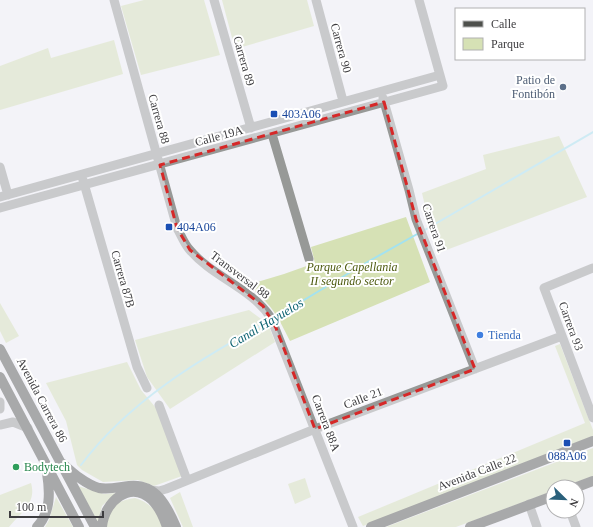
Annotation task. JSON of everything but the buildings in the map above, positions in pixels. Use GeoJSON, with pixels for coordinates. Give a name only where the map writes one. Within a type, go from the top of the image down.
{"type":"FeatureCollection","features":[{"type":"Feature","properties":{"kind":"main road","name":"Avenida Carrera 86"},"geometry":{"type":"LineString","coordinates":[[0,349],[94,527]]}},
{"type":"Feature","properties":{"kind":"main road"},"geometry":{"type":"LineString","coordinates":[[0,377],[28,428],[46,467],[79,527]]}},
{"type":"Feature","properties":{"kind":"main road","name":"Avenida Calle 22"},"geometry":{"type":"LineString","coordinates":[[371,527],[593,441]]}},
{"type":"Feature","properties":{"kind":"main road"},"geometry":{"type":"LineString","coordinates":[[58,460],[79,478],[98,487],[106,489],[133,486],[149,490],[165,503],[176,527]]}},
{"type":"Feature","properties":{"kind":"main road"},"geometry":{"type":"LineString","coordinates":[[37,527],[45,515],[49,497],[46,467]]}},
{"type":"Feature","properties":{"kind":"main road"},"geometry":{"type":"LineString","coordinates":[[102,527],[108,505],[120,495],[131,492],[151,498],[157,506],[167,527]]}},
{"type":"Feature","properties":{"kind":"main road"},"geometry":{"type":"LineString","coordinates":[[470,527],[545,499]]}},
{"type":"Feature","properties":{"kind":"street","name":"Carrera 88"},"geometry":{"type":"LineString","coordinates":[[114,0],[177,228],[185,243]]}},
{"type":"Feature","properties":{"kind":"street","name":"Carrera 89"},"geometry":{"type":"LineString","coordinates":[[214,0],[251,128]]}},
{"type":"Feature","properties":{"kind":"street","name":"Carrera 90"},"geometry":{"type":"LineString","coordinates":[[316,0],[343,101]]}},
{"type":"Feature","properties":{"kind":"street"},"geometry":{"type":"LineString","coordinates":[[419,0],[440,75]]}},
{"type":"Feature","properties":{"kind":"street","name":"Calle 19A"},"geometry":{"type":"LineString","coordinates":[[0,208],[443,86],[440,75],[4,196]]}},
{"type":"Feature","properties":{"kind":"street","name":"Carrera 91"},"geometry":{"type":"LineString","coordinates":[[381,91],[419,227],[475,369]]}},
{"type":"Feature","properties":{"kind":"street"},"geometry":{"type":"LineString","coordinates":[[272,134],[309,259]]}},
{"type":"Feature","properties":{"kind":"street"},"geometry":{"type":"LineString","coordinates":[[0,167],[4,196]]}},
{"type":"Feature","properties":{"kind":"street","name":"Carrera 87B"},"geometry":{"type":"LineString","coordinates":[[81,174],[137,367],[147,388]]}},
{"type":"Feature","properties":{"kind":"street","name":"Transversal 88"},"geometry":{"type":"LineString","coordinates":[[185,243],[201,260],[263,306],[276,328]]}},
{"type":"Feature","properties":{"kind":"street","name":"Carrera 93"},"geometry":{"type":"LineString","coordinates":[[593,268],[544,288],[593,418]]}},
{"type":"Feature","properties":{"kind":"street","name":"Carrera 88A"},"geometry":{"type":"LineString","coordinates":[[276,328],[353,527]]}},
{"type":"Feature","properties":{"kind":"street","name":"Calle 21"},"geometry":{"type":"LineString","coordinates":[[149,490],[159,491],[315,429],[562,336]]}},
{"type":"Feature","properties":{"kind":"street"},"geometry":{"type":"LineString","coordinates":[[0,402],[0,409]]}},
{"type":"Feature","properties":{"kind":"street"},"geometry":{"type":"LineString","coordinates":[[159,405],[187,480]]}},
{"type":"Feature","properties":{"kind":"street"},"geometry":{"type":"LineString","coordinates":[[0,425],[13,422],[28,428]]}},
{"type":"Feature","properties":{"kind":"street"},"geometry":{"type":"LineString","coordinates":[[165,503],[167,494],[174,485]]}},
{"type":"Feature","properties":{"kind":"street"},"geometry":{"type":"LineString","coordinates":[[529,504],[537,527]]}},
{"type":"Feature","properties":{"kind":"highlighted area"},"geometry":{"type":"Polygon","coordinates":[[[384,102],[416,219],[475,369],[315,429],[276,328],[263,306],[190,250],[177,228],[160,165],[384,102]]]}},
{"type":"Feature","properties":{"kind":"green space"},"geometry":{"type":"Polygon","coordinates":[[[144,0],[204,0],[220,55],[141,75],[121,6],[144,0]]]}},
{"type":"Feature","properties":{"kind":"green space"},"geometry":{"type":"Polygon","coordinates":[[[222,0],[307,0],[314,26],[235,49],[222,0]]]}},
{"type":"Feature","properties":{"kind":"green space"},"geometry":{"type":"Polygon","coordinates":[[[114,40],[123,74],[0,110],[0,66],[48,48],[51,58],[114,40]]]}},
{"type":"Feature","properties":{"kind":"green space"},"geometry":{"type":"Polygon","coordinates":[[[559,136],[587,197],[441,252],[431,232],[422,193],[486,169],[483,155],[559,136]]]}},
{"type":"Feature","properties":{"kind":"green space","name":"Parque Capellania II segundo sector"},"geometry":{"type":"Polygon","coordinates":[[[406,217],[430,282],[290,341],[273,310],[247,285],[315,263],[311,247],[406,217]]]}},
{"type":"Feature","properties":{"kind":"green space"},"geometry":{"type":"Polygon","coordinates":[[[0,303],[19,336],[6,343],[0,331],[0,303]]]}},
{"type":"Feature","properties":{"kind":"green space"},"geometry":{"type":"Polygon","coordinates":[[[249,310],[268,324],[275,342],[170,409],[147,377],[135,340],[249,310]]]}},
{"type":"Feature","properties":{"kind":"green space"},"geometry":{"type":"Polygon","coordinates":[[[560,344],[593,430],[593,436],[363,526],[358,517],[585,423],[555,346],[560,344]]]}},
{"type":"Feature","properties":{"kind":"green space"},"geometry":{"type":"Polygon","coordinates":[[[127,362],[141,390],[156,408],[182,476],[154,486],[138,480],[103,482],[82,470],[77,465],[66,421],[46,383],[127,362]]]}},
{"type":"Feature","properties":{"kind":"green space"},"geometry":{"type":"Polygon","coordinates":[[[593,448],[593,476],[585,479],[545,479],[545,494],[456,527],[386,527],[593,448]]]}},
{"type":"Feature","properties":{"kind":"green space"},"geometry":{"type":"Polygon","coordinates":[[[305,478],[311,497],[295,504],[288,484],[305,478]]]}},
{"type":"Feature","properties":{"kind":"green space"},"geometry":{"type":"Polygon","coordinates":[[[31,483],[32,497],[26,508],[9,527],[0,527],[0,495],[31,483]]]}},
{"type":"Feature","properties":{"kind":"green space"},"geometry":{"type":"Polygon","coordinates":[[[78,486],[104,494],[116,493],[102,506],[98,522],[78,486]]]}},
{"type":"Feature","properties":{"kind":"green space"},"geometry":{"type":"Polygon","coordinates":[[[180,492],[193,527],[183,527],[170,498],[180,492]]]}},
{"type":"Feature","properties":{"kind":"green space"},"geometry":{"type":"Polygon","coordinates":[[[56,497],[73,527],[45,527],[49,520],[56,497]]]}},
{"type":"Feature","properties":{"kind":"green space"},"geometry":{"type":"Polygon","coordinates":[[[135,498],[141,500],[153,509],[164,527],[106,527],[109,514],[114,506],[122,501],[135,498]]]}},
{"type":"Feature","properties":{"kind":"waterway","name":"Canal Hayuelos"},"geometry":{"type":"LineString","coordinates":[[423,231],[593,132]]}},
{"type":"Feature","properties":{"kind":"waterway","name":"Canal Hayuelos"},"geometry":{"type":"LineString","coordinates":[[274,318],[419,233]]}},
{"type":"Feature","properties":{"kind":"waterway","name":"Canal Hayuelos"},"geometry":{"type":"LineString","coordinates":[[81,465],[100,442],[143,401],[192,366],[269,321]]}},
{"type":"Feature","properties":{"kind":"place","name":"Patio de Fontibón"},"geometry":{"type":"Point","coordinates":[563,87]}},
{"type":"Feature","properties":{"kind":"place","name":"403A06"},"geometry":{"type":"Point","coordinates":[274,114]}},
{"type":"Feature","properties":{"kind":"place","name":"404A06"},"geometry":{"type":"Point","coordinates":[169,227]}},
{"type":"Feature","properties":{"kind":"place","name":"Tienda"},"geometry":{"type":"Point","coordinates":[480,335]}},
{"type":"Feature","properties":{"kind":"place","name":"088A06"},"geometry":{"type":"Point","coordinates":[567,443]}},
{"type":"Feature","properties":{"kind":"place","name":"Bodytech"},"geometry":{"type":"Point","coordinates":[16,467]}}]}
